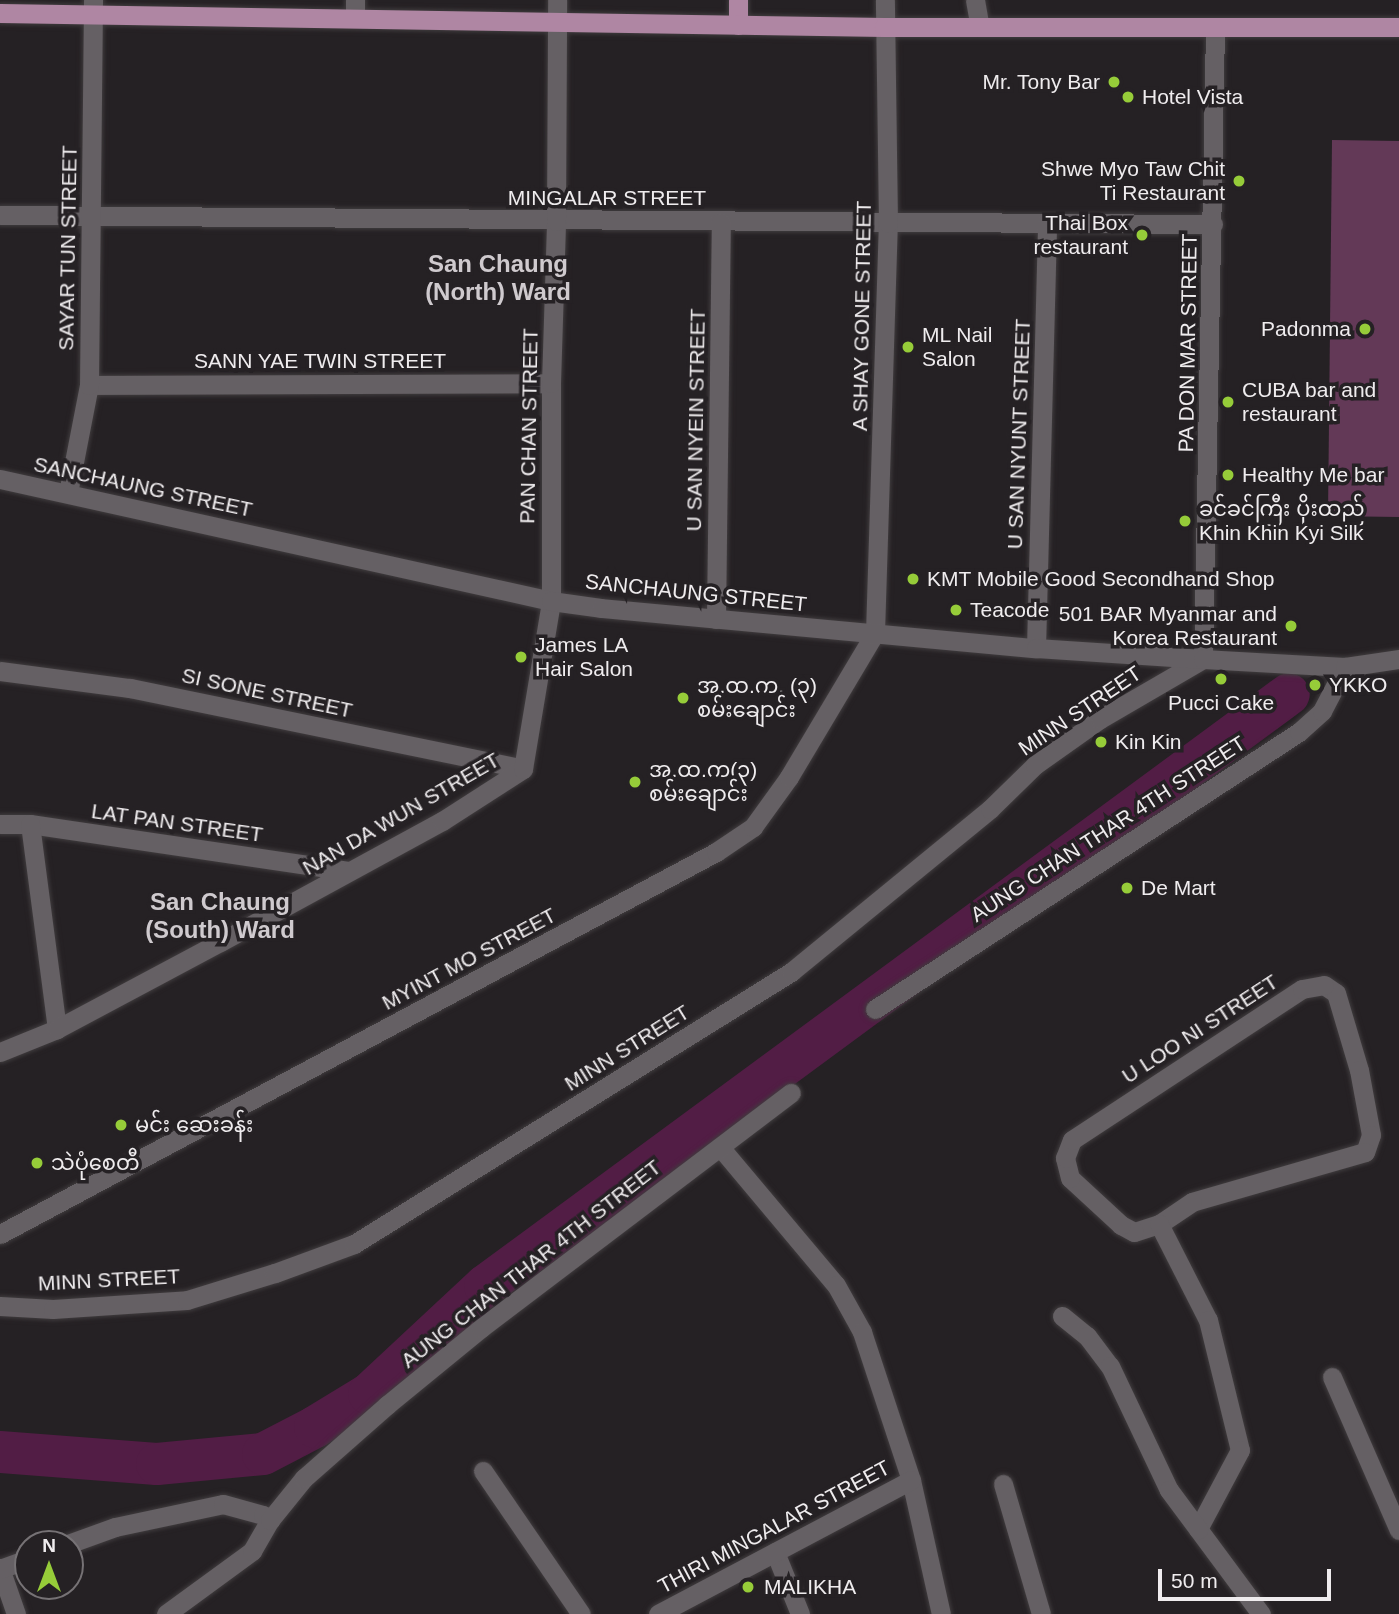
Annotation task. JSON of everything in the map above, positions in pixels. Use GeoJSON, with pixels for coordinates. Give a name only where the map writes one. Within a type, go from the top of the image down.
{"type":"FeatureCollection","features":[{"type":"Feature","properties":{"kind":"main road"},"geometry":{"type":"LineString","coordinates":[[738,0],[738,24]]}},
{"type":"Feature","properties":{"kind":"main road"},"geometry":{"type":"LineString","coordinates":[[0,13],[93,8],[355,9],[557,22],[1215,29],[1399,27]]}},
{"type":"Feature","properties":{"kind":"street","name":"PAN CHAN STREET"},"geometry":{"type":"LineString","coordinates":[[551,601],[551,383],[556,221],[557,0]]}},
{"type":"Feature","properties":{"kind":"street","name":"A SHAY GONE STREET"},"geometry":{"type":"LineString","coordinates":[[875,633],[888,223],[885,0]]}},
{"type":"Feature","properties":{"kind":"street"},"geometry":{"type":"LineString","coordinates":[[975,0],[980,27]]}},
{"type":"Feature","properties":{"kind":"street","name":"SAYAR TUN STREET"},"geometry":{"type":"LineString","coordinates":[[68,494],[89,385],[93,8]]}},
{"type":"Feature","properties":{"kind":"street","name":"PA DON MAR STREET"},"geometry":{"type":"LineString","coordinates":[[1203,659],[1215,29]]}},
{"type":"Feature","properties":{"kind":"street","name":"MINGALAR STREET"},"geometry":{"type":"LineString","coordinates":[[0,215],[1213,224]]}},
{"type":"Feature","properties":{"kind":"street","name":"U SAN NYEIN STREET"},"geometry":{"type":"LineString","coordinates":[[716,620],[721,222]]}},
{"type":"Feature","properties":{"kind":"street","name":"U SAN NYUNT STREET"},"geometry":{"type":"LineString","coordinates":[[1036,648],[1047,223]]}},
{"type":"Feature","properties":{"kind":"street","name":"SANN YAE TWIN STREET"},"geometry":{"type":"LineString","coordinates":[[89,385],[551,383]]}},
{"type":"Feature","properties":{"kind":"street","name":"SANCHAUNG STREET"},"geometry":{"type":"LineString","coordinates":[[0,479],[551,601],[716,620],[1036,648],[1345,667],[1399,659]]}},
{"type":"Feature","properties":{"kind":"street","name":"NAN DA WUN STREET"},"geometry":{"type":"LineString","coordinates":[[0,1052],[58,1029],[442,821],[523,769],[551,601]]}},
{"type":"Feature","properties":{"kind":"street","name":"MYINT MO STREET"},"geometry":{"type":"LineString","coordinates":[[0,1234],[716,852],[753,827],[789,777],[875,633]]}},
{"type":"Feature","properties":{"kind":"street","name":"MINN STREET"},"geometry":{"type":"LineString","coordinates":[[0,1306],[53,1309],[187,1300],[275,1273],[354,1244],[791,972],[990,809],[1035,765],[1100,719],[1203,659]]}},
{"type":"Feature","properties":{"kind":"street","name":"AUNG CHAN THAR 4TH STREET"},"geometry":{"type":"LineString","coordinates":[[875,1009],[1298,732],[1322,711],[1345,667]]}},
{"type":"Feature","properties":{"kind":"street","name":"SI SONE STREET"},"geometry":{"type":"LineString","coordinates":[[0,671],[130,688],[523,769]]}},
{"type":"Feature","properties":{"kind":"street","name":"LAT PAN STREET"},"geometry":{"type":"LineString","coordinates":[[0,824],[30,824],[347,872]]}},
{"type":"Feature","properties":{"kind":"street"},"geometry":{"type":"LineString","coordinates":[[30,824],[58,1029]]}},
{"type":"Feature","properties":{"kind":"street","name":"U LOO NI STREET"},"geometry":{"type":"LineString","coordinates":[[1324,985],[1336,993],[1359,1070],[1371,1135],[1365,1152],[1192,1202],[1159,1224],[1134,1233],[1121,1225],[1070,1178],[1065,1158],[1072,1140],[1302,989],[1324,985]]}},
{"type":"Feature","properties":{"kind":"street","name":"AUNG CHAN THAR 4TH STREET"},"geometry":{"type":"LineString","coordinates":[[166,1614],[252,1551],[270,1520],[304,1478],[481,1328],[791,1093]]}},
{"type":"Feature","properties":{"kind":"street"},"geometry":{"type":"LineString","coordinates":[[720,1147],[836,1285],[862,1332],[911,1480],[941,1614]]}},
{"type":"Feature","properties":{"kind":"street"},"geometry":{"type":"LineString","coordinates":[[1159,1224],[1208,1320],[1240,1450],[1198,1529]]}},
{"type":"Feature","properties":{"kind":"street"},"geometry":{"type":"LineString","coordinates":[[1062,1316],[1087,1336],[1110,1366],[1169,1490],[1261,1614]]}},
{"type":"Feature","properties":{"kind":"street"},"geometry":{"type":"LineString","coordinates":[[1332,1377],[1399,1530]]}},
{"type":"Feature","properties":{"kind":"street"},"geometry":{"type":"LineString","coordinates":[[483,1471],[581,1614]]}},
{"type":"Feature","properties":{"kind":"street","name":"THIRI MINGALAR STREET"},"geometry":{"type":"LineString","coordinates":[[658,1614],[911,1480]]}},
{"type":"Feature","properties":{"kind":"street"},"geometry":{"type":"LineString","coordinates":[[1003,1484],[1041,1614]]}},
{"type":"Feature","properties":{"kind":"street"},"geometry":{"type":"LineString","coordinates":[[84,1538],[115,1527],[223,1504],[263,1514],[270,1520]]}},
{"type":"Feature","properties":{"kind":"street"},"geometry":{"type":"LineString","coordinates":[[775,1552],[800,1614]]}},
{"type":"Feature","properties":{"kind":"street"},"geometry":{"type":"LineString","coordinates":[[0,1569],[16,1614]]}},
{"type":"Feature","properties":{"kind":"shaded area","name":"Padonma"},"geometry":{"type":"Polygon","coordinates":[[[1332,140],[1399,141],[1399,517],[1328,516],[1332,140]]]}},
{"type":"Feature","properties":{"kind":"waterway"},"geometry":{"type":"LineString","coordinates":[[0,1452],[157,1464],[263,1454],[315,1427],[369,1394],[485,1286],[1289,694]]}},
{"type":"Feature","properties":{"kind":"place","name":"Mr. Tony Bar"},"geometry":{"type":"Point","coordinates":[1114,82]}},
{"type":"Feature","properties":{"kind":"place","name":"Hotel Vista"},"geometry":{"type":"Point","coordinates":[1128,97]}},
{"type":"Feature","properties":{"kind":"place","name":"Shwe Myo Taw Chit Ti Restaurant"},"geometry":{"type":"Point","coordinates":[1239,181]}},
{"type":"Feature","properties":{"kind":"place","name":"Thai Box restaurant"},"geometry":{"type":"Point","coordinates":[1142,235]}},
{"type":"Feature","properties":{"kind":"place","name":"Padonma"},"geometry":{"type":"Point","coordinates":[1365,329]}},
{"type":"Feature","properties":{"kind":"place","name":"ML Nail Salon"},"geometry":{"type":"Point","coordinates":[908,347]}},
{"type":"Feature","properties":{"kind":"place","name":"CUBA bar and restaurant"},"geometry":{"type":"Point","coordinates":[1228,402]}},
{"type":"Feature","properties":{"kind":"place","name":"Healthy Me bar"},"geometry":{"type":"Point","coordinates":[1228,475]}},
{"type":"Feature","properties":{"kind":"place","name":"ခင်ခင်ကြီး ပိုးထည် Khin Khin Kyi Silk"},"geometry":{"type":"Point","coordinates":[1185,521]}},
{"type":"Feature","properties":{"kind":"place","name":"KMT Mobile Good Secondhand Shop"},"geometry":{"type":"Point","coordinates":[913,579]}},
{"type":"Feature","properties":{"kind":"place","name":"Teacode"},"geometry":{"type":"Point","coordinates":[956,610]}},
{"type":"Feature","properties":{"kind":"place","name":"501 BAR Myanmar and Korea Restaurant"},"geometry":{"type":"Point","coordinates":[1291,626]}},
{"type":"Feature","properties":{"kind":"place","name":"James LA Hair Salon"},"geometry":{"type":"Point","coordinates":[521,657]}},
{"type":"Feature","properties":{"kind":"place","name":"Pucci Cake"},"geometry":{"type":"Point","coordinates":[1221,679]}},
{"type":"Feature","properties":{"kind":"place","name":"YKKO"},"geometry":{"type":"Point","coordinates":[1315,685]}},
{"type":"Feature","properties":{"kind":"place","name":"အ.ထ.က. (၃) စမ်းချောင်း"},"geometry":{"type":"Point","coordinates":[683,698]}},
{"type":"Feature","properties":{"kind":"place","name":"Kin Kin"},"geometry":{"type":"Point","coordinates":[1101,742]}},
{"type":"Feature","properties":{"kind":"place","name":"အ.ထ.က(၃) စမ်းချောင်း"},"geometry":{"type":"Point","coordinates":[635,782]}},
{"type":"Feature","properties":{"kind":"place","name":"De Mart"},"geometry":{"type":"Point","coordinates":[1127,888]}},
{"type":"Feature","properties":{"kind":"place","name":"မင်း ဆေးခန်း"},"geometry":{"type":"Point","coordinates":[121,1125]}},
{"type":"Feature","properties":{"kind":"place","name":"သဲပုံစေတီ"},"geometry":{"type":"Point","coordinates":[37,1163]}},
{"type":"Feature","properties":{"kind":"place","name":"MALIKHA"},"geometry":{"type":"Point","coordinates":[748,1587]}},
{"type":"Feature","properties":{"kind":"district","name":"San Chaung (North) Ward"},"geometry":{"type":"Point","coordinates":[498,278]}},
{"type":"Feature","properties":{"kind":"district","name":"San Chaung (South) Ward"},"geometry":{"type":"Point","coordinates":[220,916]}}]}
